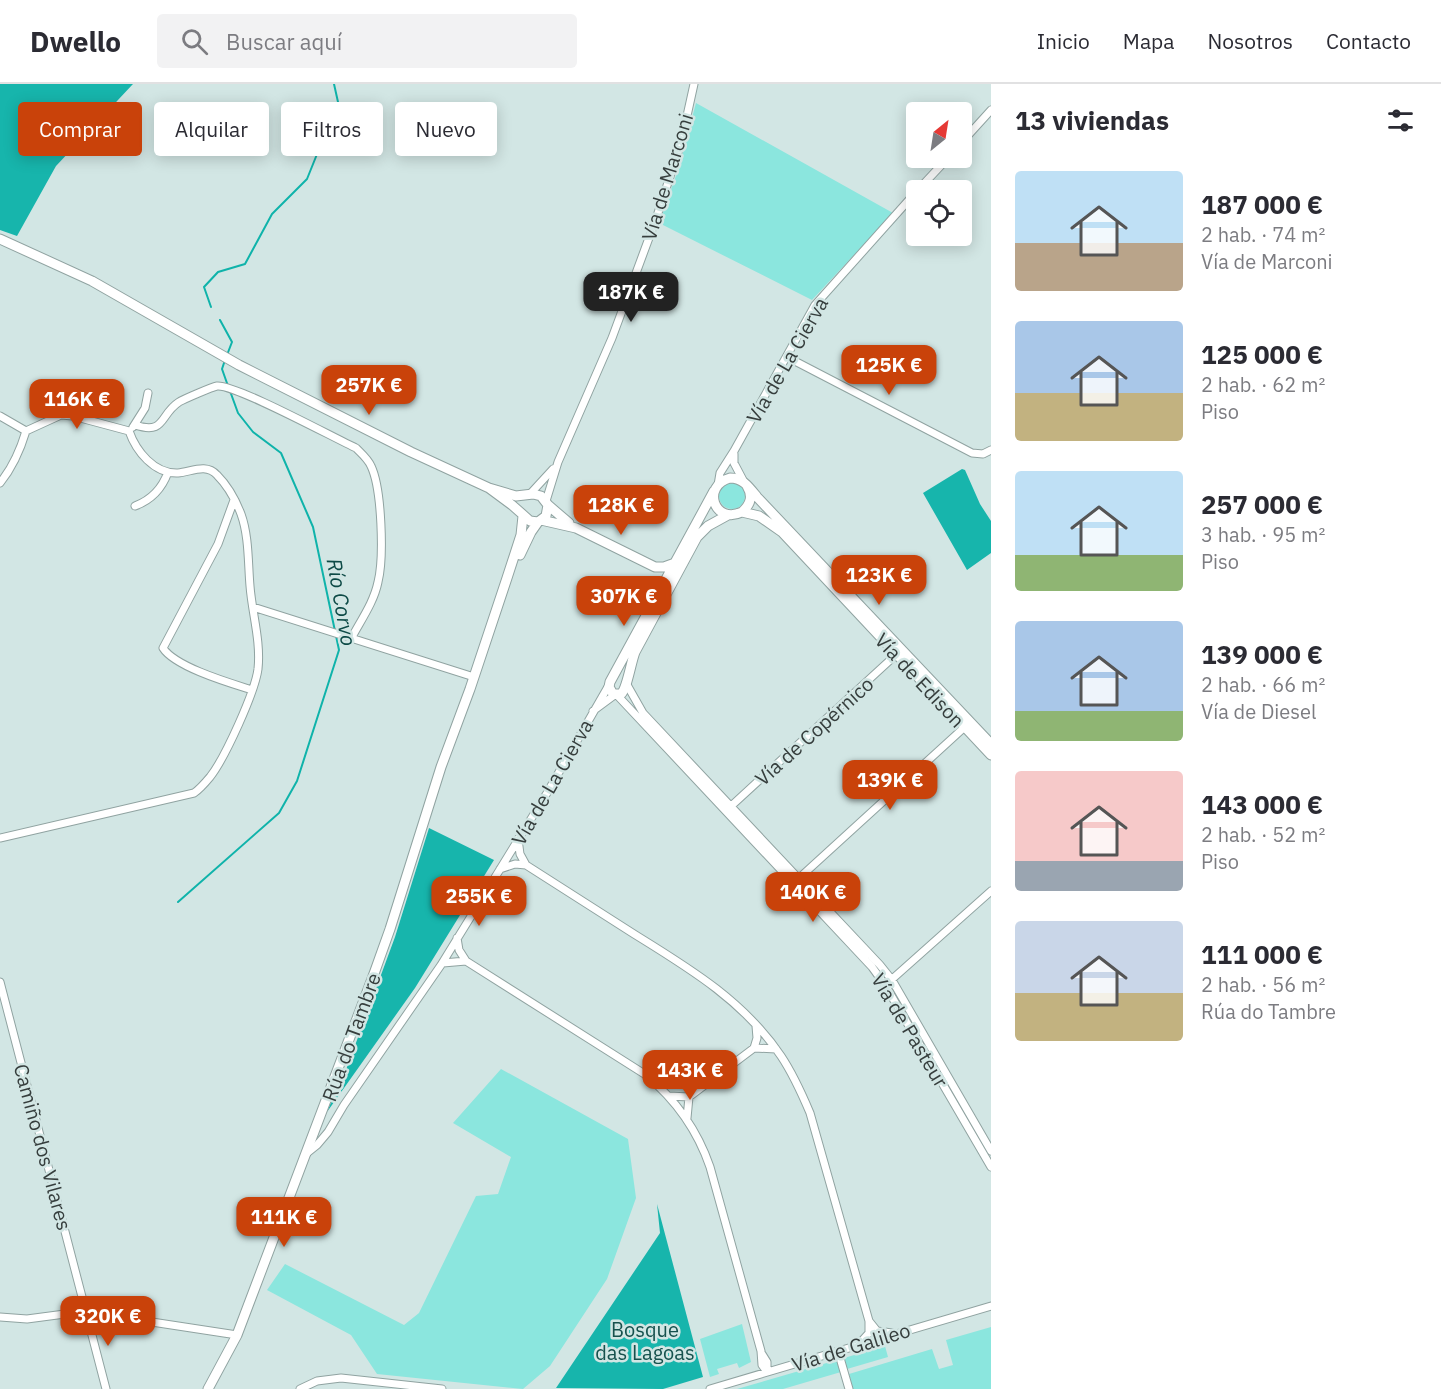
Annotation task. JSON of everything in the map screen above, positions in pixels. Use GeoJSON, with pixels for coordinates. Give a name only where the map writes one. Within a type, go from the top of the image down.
{"type":"FeatureCollection","features":[{"type":"Feature","properties":{"kind":"main road"},"geometry":{"type":"LineString","coordinates":[[0,239],[92,281],[239,365],[372,433],[489,488],[516,496],[541,496],[576,528],[655,567],[675,563]]}},
{"type":"Feature","properties":{"kind":"main road"},"geometry":{"type":"LineString","coordinates":[[625,683],[619,678],[610,682],[610,690],[616,694],[625,691],[625,683],[635,652],[697,537],[708,526],[747,508],[751,497],[746,484],[730,478],[716,487],[714,494],[716,505],[728,515]]}},
{"type":"Feature","properties":{"kind":"main road","name":"Vía de Edison"},"geometry":{"type":"LineString","coordinates":[[746,484],[967,725],[991,755]]}},
{"type":"Feature","properties":{"kind":"main road","name":"Vía de La Cierva"},"geometry":{"type":"LineString","coordinates":[[610,682],[716,487]]}},
{"type":"Feature","properties":{"kind":"main road"},"geometry":{"type":"LineString","coordinates":[[489,488],[530,522],[540,521],[576,528]]}},
{"type":"Feature","properties":{"kind":"main road"},"geometry":{"type":"LineString","coordinates":[[474,677],[521,535],[522,501],[529,495]]}},
{"type":"Feature","properties":{"kind":"main road"},"geometry":{"type":"LineString","coordinates":[[507,578],[531,532],[546,516],[547,503]]}},
{"type":"Feature","properties":{"kind":"main road","name":"Vía de Edison"},"geometry":{"type":"LineString","coordinates":[[742,512],[759,516],[782,532],[899,652]]}},
{"type":"Feature","properties":{"kind":"main road"},"geometry":{"type":"LineString","coordinates":[[655,567],[662,580],[661,587]]}},
{"type":"Feature","properties":{"kind":"main road","name":"Rúa do Tambre"},"geometry":{"type":"LineString","coordinates":[[208,1389],[237,1335],[307,1153],[321,1128],[390,929],[441,766],[474,677]]}},
{"type":"Feature","properties":{"kind":"main road","name":"Vía de Edison"},"geometry":{"type":"LineString","coordinates":[[967,725],[991,744]]}},
{"type":"Feature","properties":{"kind":"street","name":"Vía de Marconi"},"geometry":{"type":"LineString","coordinates":[[547,503],[558,462],[612,338],[651,233],[678,154],[693,87]]}},
{"type":"Feature","properties":{"kind":"street"},"geometry":{"type":"LineString","coordinates":[[972,131],[991,110]]}},
{"type":"Feature","properties":{"kind":"street","name":"Vía de La Cierva"},"geometry":{"type":"LineString","coordinates":[[927,180],[939,168]]}},
{"type":"Feature","properties":{"kind":"street","name":"Vía de La Cierva"},"geometry":{"type":"LineString","coordinates":[[716,487],[720,473],[815,305],[906,203]]}},
{"type":"Feature","properties":{"kind":"street"},"geometry":{"type":"LineString","coordinates":[[787,357],[972,453],[983,454],[991,450]]}},
{"type":"Feature","properties":{"kind":"street"},"geometry":{"type":"LineString","coordinates":[[135,425],[148,429],[157,427],[180,402],[218,386],[230,389],[356,448],[371,466],[379,496],[381,568],[375,593],[352,638]]}},
{"type":"Feature","properties":{"kind":"street"},"geometry":{"type":"LineString","coordinates":[[129,431],[135,425],[146,404],[148,393]]}},
{"type":"Feature","properties":{"kind":"street"},"geometry":{"type":"LineString","coordinates":[[0,483],[11,470],[26,431],[61,415],[129,431],[142,455],[168,472],[181,473],[204,468],[212,470],[234,500],[241,515],[249,557],[258,647],[258,669],[252,690],[218,765],[194,793],[0,838]]}},
{"type":"Feature","properties":{"kind":"street"},"geometry":{"type":"LineString","coordinates":[[0,416],[26,431]]}},
{"type":"Feature","properties":{"kind":"street"},"geometry":{"type":"LineString","coordinates":[[734,451],[734,463],[746,484]]}},
{"type":"Feature","properties":{"kind":"street","name":"Vía de Marconi"},"geometry":{"type":"LineString","coordinates":[[529,495],[558,462]]}},
{"type":"Feature","properties":{"kind":"street"},"geometry":{"type":"LineString","coordinates":[[135,506],[149,499],[162,486],[168,472]]}},
{"type":"Feature","properties":{"kind":"street"},"geometry":{"type":"LineString","coordinates":[[234,500],[218,544],[163,648],[170,656],[204,674],[252,690]]}},
{"type":"Feature","properties":{"kind":"street"},"geometry":{"type":"LineString","coordinates":[[253,608],[474,677]]}},
{"type":"Feature","properties":{"kind":"street","name":"Vía de Copérnico"},"geometry":{"type":"LineString","coordinates":[[729,809],[899,652]]}},
{"type":"Feature","properties":{"kind":"street","name":"Vía de La Cierva"},"geometry":{"type":"LineString","coordinates":[[307,1153],[325,1136],[321,1128],[443,963],[547,793],[610,682]]}},
{"type":"Feature","properties":{"kind":"street","name":"Vía de Pasteur"},"geometry":{"type":"LineString","coordinates":[[625,683],[643,713],[793,884],[889,982],[991,1151]]}},
{"type":"Feature","properties":{"kind":"street","name":"Vía de La Cierva"},"geometry":{"type":"LineString","coordinates":[[593,711],[616,694]]}},
{"type":"Feature","properties":{"kind":"street","name":"Vía de Pasteur"},"geometry":{"type":"LineString","coordinates":[[616,694],[799,878],[880,964],[991,1167]]}},
{"type":"Feature","properties":{"kind":"street"},"geometry":{"type":"LineString","coordinates":[[793,884],[967,725]]}},
{"type":"Feature","properties":{"kind":"street"},"geometry":{"type":"LineString","coordinates":[[518,839],[523,863]]}},
{"type":"Feature","properties":{"kind":"street"},"geometry":{"type":"LineString","coordinates":[[509,854],[699,974],[729,997],[767,1037],[797,1084],[810,1113],[869,1321],[873,1332],[882,1338]]}},
{"type":"Feature","properties":{"kind":"street"},"geometry":{"type":"LineString","coordinates":[[500,869],[523,863]]}},
{"type":"Feature","properties":{"kind":"street"},"geometry":{"type":"LineString","coordinates":[[889,982],[991,891]]}},
{"type":"Feature","properties":{"kind":"street"},"geometry":{"type":"LineString","coordinates":[[457,938],[463,960]]}},
{"type":"Feature","properties":{"kind":"street"},"geometry":{"type":"LineString","coordinates":[[449,951],[646,1075],[678,1105],[701,1142],[710,1167],[762,1354],[762,1365],[767,1372]]}},
{"type":"Feature","properties":{"kind":"street"},"geometry":{"type":"LineString","coordinates":[[443,963],[463,960]]}},
{"type":"Feature","properties":{"kind":"street","name":"Camiño dos Vilares"},"geometry":{"type":"LineString","coordinates":[[0,982],[106,1389]]}},
{"type":"Feature","properties":{"kind":"street"},"geometry":{"type":"LineString","coordinates":[[0,1016],[9,1015]]}},
{"type":"Feature","properties":{"kind":"street"},"geometry":{"type":"LineString","coordinates":[[756,1025],[756,1046]]}},
{"type":"Feature","properties":{"kind":"street"},"geometry":{"type":"LineString","coordinates":[[678,1105],[767,1037]]}},
{"type":"Feature","properties":{"kind":"street"},"geometry":{"type":"LineString","coordinates":[[756,1046],[776,1049]]}},
{"type":"Feature","properties":{"kind":"street"},"geometry":{"type":"LineString","coordinates":[[669,1096],[687,1098]]}},
{"type":"Feature","properties":{"kind":"street"},"geometry":{"type":"LineString","coordinates":[[687,1098],[687,1118]]}},
{"type":"Feature","properties":{"kind":"street"},"geometry":{"type":"LineString","coordinates":[[321,1128],[325,1136]]}},
{"type":"Feature","properties":{"kind":"street","name":"Vía de Galileo"},"geometry":{"type":"LineString","coordinates":[[710,1389],[991,1306]]}},
{"type":"Feature","properties":{"kind":"street"},"geometry":{"type":"LineString","coordinates":[[0,1317],[27,1319],[85,1312],[237,1335]]}},
{"type":"Feature","properties":{"kind":"street"},"geometry":{"type":"LineString","coordinates":[[870,1341],[873,1332]]}},
{"type":"Feature","properties":{"kind":"street"},"geometry":{"type":"LineString","coordinates":[[858,1345],[873,1332],[895,1334]]}},
{"type":"Feature","properties":{"kind":"street"},"geometry":{"type":"LineString","coordinates":[[838,1351],[849,1389]]}},
{"type":"Feature","properties":{"kind":"street"},"geometry":{"type":"LineString","coordinates":[[762,1354],[771,1363],[782,1368]]}},
{"type":"Feature","properties":{"kind":"street"},"geometry":{"type":"LineString","coordinates":[[750,1377],[758,1366],[762,1354]]}},
{"type":"Feature","properties":{"kind":"street"},"geometry":{"type":"LineString","coordinates":[[300,1389],[317,1381],[341,1378],[442,1389]]}},
{"type":"Feature","properties":{"kind":"shaded area"},"geometry":{"type":"Polygon","coordinates":[[[696,103],[893,213],[812,300],[659,223],[678,170],[696,103]]]}},
{"type":"Feature","properties":{"kind":"shaded area"},"geometry":{"type":"Polygon","coordinates":[[[732,483],[741,487],[745,496],[741,505],[732,509],[723,505],[719,496],[723,487],[732,483]]]}},
{"type":"Feature","properties":{"kind":"shaded area"},"geometry":{"type":"Polygon","coordinates":[[[501,1069],[628,1139],[636,1198],[607,1279],[550,1366],[523,1389],[377,1374],[351,1335],[267,1290],[285,1264],[404,1325],[419,1313],[476,1196],[498,1194],[511,1157],[453,1123],[501,1069]]]}},
{"type":"Feature","properties":{"kind":"shaded area"},"geometry":{"type":"Polygon","coordinates":[[[742,1324],[751,1362],[739,1368],[737,1363],[717,1369],[719,1374],[710,1377],[700,1339],[742,1324]]]}},
{"type":"Feature","properties":{"kind":"shaded area"},"geometry":{"type":"Polygon","coordinates":[[[991,1327],[991,1389],[853,1389],[849,1374],[932,1349],[939,1369],[953,1365],[946,1340],[991,1327]]]}},
{"type":"Feature","properties":{"kind":"shaded area"},"geometry":{"type":"Polygon","coordinates":[[[885,1346],[888,1357],[847,1369],[844,1358],[885,1346]]]}},
{"type":"Feature","properties":{"kind":"shaded area"},"geometry":{"type":"Polygon","coordinates":[[[837,1360],[841,1372],[783,1389],[737,1389],[837,1360]]]}},
{"type":"Feature","properties":{"kind":"green space"},"geometry":{"type":"Polygon","coordinates":[[[0,84],[133,84],[116,102],[18,102],[18,156],[65,156],[56,166],[17,236],[0,230],[0,84]]]}},
{"type":"Feature","properties":{"kind":"green space"},"geometry":{"type":"Polygon","coordinates":[[[962,469],[965,470],[980,504],[991,521],[991,553],[967,570],[923,493],[962,469]]]}},
{"type":"Feature","properties":{"kind":"green space"},"geometry":{"type":"Polygon","coordinates":[[[429,828],[494,860],[415,988],[327,1112],[343,1078],[395,937],[429,828]]]}},
{"type":"Feature","properties":{"kind":"green space","name":"Bosque das Lagoas"},"geometry":{"type":"Polygon","coordinates":[[[657,1204],[703,1377],[663,1389],[556,1388],[660,1233],[657,1204]]]}},
{"type":"Feature","properties":{"kind":"waterway","name":"Río Corvo"},"geometry":{"type":"LineString","coordinates":[[211,307],[204,287],[218,272],[245,264],[272,214],[307,179],[338,102],[334,84]]}},
{"type":"Feature","properties":{"kind":"waterway","name":"Río Corvo"},"geometry":{"type":"LineString","coordinates":[[220,320],[232,342],[227,355]]}},
{"type":"Feature","properties":{"kind":"waterway","name":"Río Corvo"},"geometry":{"type":"LineString","coordinates":[[225,360],[222,369],[228,386]]}},
{"type":"Feature","properties":{"kind":"waterway","name":"Río Corvo"},"geometry":{"type":"LineString","coordinates":[[178,902],[279,813],[297,781],[339,650],[313,527],[281,453],[253,432],[238,413],[230,391]]}}]}
